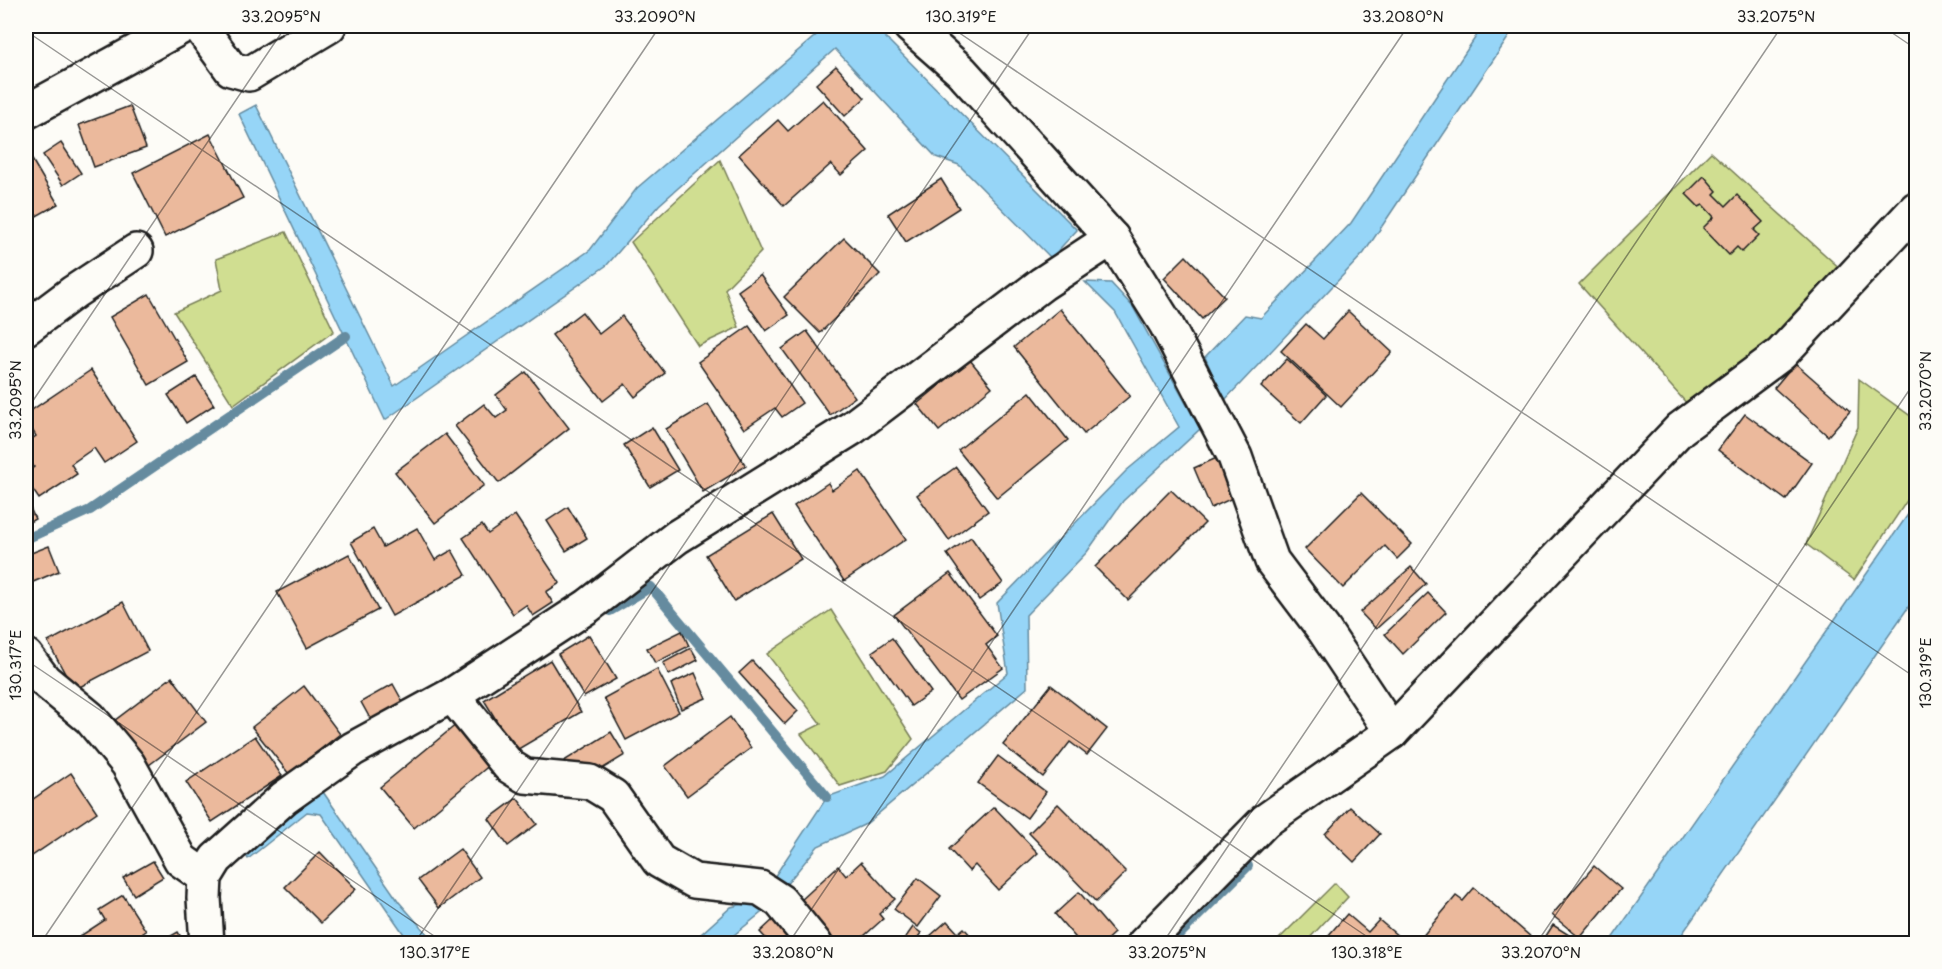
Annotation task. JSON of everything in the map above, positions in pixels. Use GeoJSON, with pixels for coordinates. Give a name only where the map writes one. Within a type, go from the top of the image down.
{"type":"FeatureCollection","features":[{"type":"Feature","properties":{"kind":"street"},"geometry":{"type":"LineString","coordinates":[[26,112],[183,26]]}},
{"type":"Feature","properties":{"kind":"street"},"geometry":{"type":"LineString","coordinates":[[198,26],[231,69],[249,74],[329,26]]}},
{"type":"Feature","properties":{"kind":"street"},"geometry":{"type":"LineString","coordinates":[[910,26],[961,71],[1113,238],[1166,324],[1234,457],[1272,561],[1324,630],[1392,732]]}},
{"type":"Feature","properties":{"kind":"street"},"geometry":{"type":"LineString","coordinates":[[1144,944],[1265,821],[1392,732],[1680,429],[1780,354],[1917,209]]}},
{"type":"Feature","properties":{"kind":"street"},"geometry":{"type":"LineString","coordinates":[[207,944],[205,877],[216,859],[284,798],[353,749],[452,695],[588,606],[677,537],[852,428],[1042,284],[1113,238]]}},
{"type":"Feature","properties":{"kind":"street"},"geometry":{"type":"LineString","coordinates":[[26,328],[74,292],[136,251]]}},
{"type":"Feature","properties":{"kind":"street"},"geometry":{"type":"LineString","coordinates":[[26,656],[44,680],[90,718],[128,764],[181,860],[205,877]]}},
{"type":"Feature","properties":{"kind":"street"},"geometry":{"type":"LineString","coordinates":[[452,695],[509,766],[525,776],[590,782],[613,796],[658,861],[694,881],[770,895],[814,944]]}},
{"type":"Feature","properties":{"kind":"green space"},"geometry":{"type":"Polygon","coordinates":[[[1711,152],[1843,271],[1775,341],[1690,407],[1579,284],[1711,152]]]}},
{"type":"Feature","properties":{"kind":"green space"},"geometry":{"type":"Polygon","coordinates":[[[720,160],[761,252],[725,289],[739,327],[698,346],[631,242],[720,160]]]}},
{"type":"Feature","properties":{"kind":"green space"},"geometry":{"type":"Polygon","coordinates":[[[286,232],[334,331],[233,405],[174,312],[222,290],[216,259],[286,232]]]}},
{"type":"Feature","properties":{"kind":"green space"},"geometry":{"type":"Polygon","coordinates":[[[1859,379],[1916,420],[1916,487],[1854,580],[1806,544],[1858,427],[1859,379]]]}},
{"type":"Feature","properties":{"kind":"green space"},"geometry":{"type":"Polygon","coordinates":[[[831,610],[913,739],[887,771],[840,786],[801,734],[821,724],[767,654],[831,610]]]}},
{"type":"Feature","properties":{"kind":"green space"},"geometry":{"type":"Polygon","coordinates":[[[1335,883],[1348,897],[1305,943],[1275,943],[1335,883]]]}},
{"type":"Feature","properties":{"kind":"water"},"geometry":{"type":"Polygon","coordinates":[[[827,26],[874,26],[1077,230],[1051,258],[959,165],[936,157],[835,49],[659,205],[607,265],[385,420],[239,114],[256,105],[394,386],[590,250],[637,188],[827,26]]]}},
{"type":"Feature","properties":{"kind":"water"},"geometry":{"type":"Polygon","coordinates":[[[1483,26],[1516,26],[1364,253],[1224,401],[1205,357],[1245,315],[1261,318],[1351,223],[1483,26]]]}},
{"type":"Feature","properties":{"kind":"water"},"geometry":{"type":"Polygon","coordinates":[[[1085,282],[1111,283],[1133,307],[1200,429],[1123,501],[1087,552],[1026,615],[1027,688],[866,824],[818,846],[766,909],[724,943],[690,944],[731,907],[759,900],[827,797],[885,776],[1008,673],[997,603],[1126,471],[1179,427],[1115,312],[1085,282]]]}},
{"type":"Feature","properties":{"kind":"water"},"geometry":{"type":"Polygon","coordinates":[[[1916,503],[1916,596],[1676,943],[1609,943],[1916,503]]]}},
{"type":"Feature","properties":{"kind":"water"},"geometry":{"type":"Polygon","coordinates":[[[321,789],[399,902],[435,943],[410,943],[321,814],[307,812],[248,859],[245,854],[321,789]]]}},
{"type":"Feature","properties":{"kind":"building"},"geometry":{"type":"Polygon","coordinates":[[[836,66],[865,98],[845,116],[816,84],[836,66]]]}},
{"type":"Feature","properties":{"kind":"building"},"geometry":{"type":"Polygon","coordinates":[[[823,100],[868,151],[841,175],[831,164],[784,206],[739,155],[778,120],[788,131],[823,100]]]}},
{"type":"Feature","properties":{"kind":"building"},"geometry":{"type":"Polygon","coordinates":[[[130,106],[146,148],[94,167],[79,125],[130,106]]]}},
{"type":"Feature","properties":{"kind":"building"},"geometry":{"type":"Polygon","coordinates":[[[210,134],[243,198],[165,237],[133,173],[210,134]]]}},
{"type":"Feature","properties":{"kind":"building"},"geometry":{"type":"Polygon","coordinates":[[[61,143],[81,173],[63,185],[43,155],[61,143]]]}},
{"type":"Feature","properties":{"kind":"building"},"geometry":{"type":"Polygon","coordinates":[[[31,158],[58,204],[26,222],[26,161],[31,158]]]}},
{"type":"Feature","properties":{"kind":"building"},"geometry":{"type":"Polygon","coordinates":[[[1704,176],[1717,191],[1714,194],[1726,206],[1737,195],[1763,222],[1754,230],[1759,235],[1742,252],[1737,247],[1729,255],[1703,228],[1714,217],[1703,205],[1699,207],[1686,194],[1704,176]]]}},
{"type":"Feature","properties":{"kind":"building"},"geometry":{"type":"Polygon","coordinates":[[[941,179],[959,208],[906,242],[888,214],[941,179]]]}},
{"type":"Feature","properties":{"kind":"building"},"geometry":{"type":"Polygon","coordinates":[[[844,238],[880,274],[820,333],[784,297],[844,238]]]}},
{"type":"Feature","properties":{"kind":"building"},"geometry":{"type":"Polygon","coordinates":[[[1186,256],[1225,297],[1202,319],[1164,278],[1186,256]]]}},
{"type":"Feature","properties":{"kind":"building"},"geometry":{"type":"Polygon","coordinates":[[[760,275],[789,315],[766,331],[738,291],[760,275]]]}},
{"type":"Feature","properties":{"kind":"building"},"geometry":{"type":"Polygon","coordinates":[[[149,294],[188,362],[149,385],[110,317],[149,294]]]}},
{"type":"Feature","properties":{"kind":"building"},"geometry":{"type":"Polygon","coordinates":[[[1060,309],[1130,396],[1084,434],[1014,347],[1060,309]]]}},
{"type":"Feature","properties":{"kind":"building"},"geometry":{"type":"Polygon","coordinates":[[[1348,311],[1392,352],[1341,407],[1281,351],[1306,324],[1323,339],[1348,311]]]}},
{"type":"Feature","properties":{"kind":"building"},"geometry":{"type":"Polygon","coordinates":[[[582,312],[599,334],[622,316],[665,373],[635,397],[625,384],[603,401],[552,335],[582,312]]]}},
{"type":"Feature","properties":{"kind":"building"},"geometry":{"type":"Polygon","coordinates":[[[749,326],[802,403],[782,417],[775,408],[744,429],[698,362],[749,326]]]}},
{"type":"Feature","properties":{"kind":"building"},"geometry":{"type":"Polygon","coordinates":[[[807,331],[855,397],[830,415],[782,349],[807,331]]]}},
{"type":"Feature","properties":{"kind":"building"},"geometry":{"type":"Polygon","coordinates":[[[1287,359],[1326,395],[1301,423],[1261,387],[1287,359]]]}},
{"type":"Feature","properties":{"kind":"building"},"geometry":{"type":"Polygon","coordinates":[[[970,360],[992,387],[939,431],[917,404],[970,360]]]}},
{"type":"Feature","properties":{"kind":"building"},"geometry":{"type":"Polygon","coordinates":[[[1795,363],[1850,411],[1828,436],[1774,388],[1795,363]]]}},
{"type":"Feature","properties":{"kind":"building"},"geometry":{"type":"Polygon","coordinates":[[[91,370],[137,441],[104,463],[94,448],[71,464],[77,474],[39,499],[26,480],[26,473],[34,467],[26,454],[26,443],[36,436],[26,420],[26,414],[91,370]]]}},
{"type":"Feature","properties":{"kind":"building"},"geometry":{"type":"Polygon","coordinates":[[[526,372],[569,428],[499,483],[455,426],[484,404],[496,418],[507,410],[496,395],[526,372]]]}},
{"type":"Feature","properties":{"kind":"building"},"geometry":{"type":"Polygon","coordinates":[[[196,377],[214,405],[186,423],[168,395],[196,377]]]}},
{"type":"Feature","properties":{"kind":"building"},"geometry":{"type":"Polygon","coordinates":[[[1030,392],[1068,440],[997,498],[958,450],[1030,392]]]}},
{"type":"Feature","properties":{"kind":"building"},"geometry":{"type":"Polygon","coordinates":[[[708,404],[746,466],[703,492],[666,429],[708,404]]]}},
{"type":"Feature","properties":{"kind":"building"},"geometry":{"type":"Polygon","coordinates":[[[1745,414],[1812,463],[1786,500],[1718,450],[1745,414]]]}},
{"type":"Feature","properties":{"kind":"building"},"geometry":{"type":"Polygon","coordinates":[[[652,427],[678,470],[650,487],[624,445],[652,427]]]}},
{"type":"Feature","properties":{"kind":"building"},"geometry":{"type":"Polygon","coordinates":[[[445,434],[484,485],[435,523],[395,472],[445,434]]]}},
{"type":"Feature","properties":{"kind":"building"},"geometry":{"type":"Polygon","coordinates":[[[1219,457],[1237,496],[1211,508],[1194,468],[1219,457]]]}},
{"type":"Feature","properties":{"kind":"building"},"geometry":{"type":"Polygon","coordinates":[[[956,467],[988,511],[949,540],[917,495],[956,467]]]}},
{"type":"Feature","properties":{"kind":"building"},"geometry":{"type":"Polygon","coordinates":[[[860,471],[906,539],[844,581],[794,506],[828,483],[832,490],[860,471]]]}},
{"type":"Feature","properties":{"kind":"building"},"geometry":{"type":"Polygon","coordinates":[[[1171,490],[1205,523],[1128,600],[1095,567],[1171,490]]]}},
{"type":"Feature","properties":{"kind":"building"},"geometry":{"type":"Polygon","coordinates":[[[1361,493],[1412,544],[1397,559],[1385,546],[1343,588],[1305,549],[1361,493]]]}},
{"type":"Feature","properties":{"kind":"building"},"geometry":{"type":"Polygon","coordinates":[[[26,499],[35,519],[26,524],[26,499]]]}},
{"type":"Feature","properties":{"kind":"building"},"geometry":{"type":"Polygon","coordinates":[[[568,507],[587,538],[566,551],[547,521],[568,507]]]}},
{"type":"Feature","properties":{"kind":"building"},"geometry":{"type":"Polygon","coordinates":[[[773,514],[801,559],[734,601],[706,555],[773,514]]]}},
{"type":"Feature","properties":{"kind":"building"},"geometry":{"type":"Polygon","coordinates":[[[515,515],[560,583],[546,592],[553,603],[533,616],[526,605],[513,614],[463,538],[482,525],[488,534],[515,515]]]}},
{"type":"Feature","properties":{"kind":"building"},"geometry":{"type":"Polygon","coordinates":[[[417,528],[435,560],[452,550],[466,575],[392,616],[351,542],[373,529],[383,547],[417,528]]]}},
{"type":"Feature","properties":{"kind":"building"},"geometry":{"type":"Polygon","coordinates":[[[971,537],[1003,583],[979,600],[947,554],[971,537]]]}},
{"type":"Feature","properties":{"kind":"building"},"geometry":{"type":"Polygon","coordinates":[[[49,546],[59,571],[26,585],[26,555],[49,546]]]}},
{"type":"Feature","properties":{"kind":"building"},"geometry":{"type":"Polygon","coordinates":[[[349,554],[378,610],[307,648],[277,592],[349,554]]]}},
{"type":"Feature","properties":{"kind":"building"},"geometry":{"type":"Polygon","coordinates":[[[1411,567],[1426,584],[1376,629],[1360,612],[1411,567]]]}},
{"type":"Feature","properties":{"kind":"building"},"geometry":{"type":"Polygon","coordinates":[[[950,573],[997,636],[986,645],[1003,668],[959,700],[894,615],[950,573]]]}},
{"type":"Feature","properties":{"kind":"building"},"geometry":{"type":"Polygon","coordinates":[[[1428,593],[1446,612],[1403,654],[1385,634],[1428,593]]]}},
{"type":"Feature","properties":{"kind":"building"},"geometry":{"type":"Polygon","coordinates":[[[123,602],[148,651],[74,690],[48,642],[123,602]]]}},
{"type":"Feature","properties":{"kind":"building"},"geometry":{"type":"Polygon","coordinates":[[[682,631],[689,646],[655,663],[647,648],[682,631]]]}},
{"type":"Feature","properties":{"kind":"building"},"geometry":{"type":"Polygon","coordinates":[[[589,635],[616,679],[584,697],[558,654],[589,635]]]}},
{"type":"Feature","properties":{"kind":"building"},"geometry":{"type":"Polygon","coordinates":[[[892,638],[931,692],[911,706],[872,652],[892,638]]]}},
{"type":"Feature","properties":{"kind":"building"},"geometry":{"type":"Polygon","coordinates":[[[691,648],[698,660],[669,675],[663,663],[691,648]]]}},
{"type":"Feature","properties":{"kind":"building"},"geometry":{"type":"Polygon","coordinates":[[[550,660],[581,712],[515,751],[484,700],[550,660]]]}},
{"type":"Feature","properties":{"kind":"building"},"geometry":{"type":"Polygon","coordinates":[[[752,661],[798,711],[785,724],[739,673],[752,661]]]}},
{"type":"Feature","properties":{"kind":"building"},"geometry":{"type":"Polygon","coordinates":[[[657,669],[679,712],[626,740],[604,698],[657,669]]]}},
{"type":"Feature","properties":{"kind":"building"},"geometry":{"type":"Polygon","coordinates":[[[695,673],[706,698],[681,709],[671,684],[695,673]]]}},
{"type":"Feature","properties":{"kind":"building"},"geometry":{"type":"Polygon","coordinates":[[[172,677],[206,722],[149,765],[114,721],[172,677]]]}},
{"type":"Feature","properties":{"kind":"building"},"geometry":{"type":"Polygon","coordinates":[[[393,684],[404,704],[372,722],[361,702],[393,684]]]}},
{"type":"Feature","properties":{"kind":"building"},"geometry":{"type":"Polygon","coordinates":[[[1051,685],[1107,729],[1087,755],[1070,742],[1043,777],[1003,745],[1051,685]]]}},
{"type":"Feature","properties":{"kind":"building"},"geometry":{"type":"Polygon","coordinates":[[[304,686],[340,734],[289,774],[252,727],[304,686]]]}},
{"type":"Feature","properties":{"kind":"building"},"geometry":{"type":"Polygon","coordinates":[[[730,717],[751,748],[687,796],[665,766],[730,717]]]}},
{"type":"Feature","properties":{"kind":"building"},"geometry":{"type":"Polygon","coordinates":[[[457,724],[491,764],[414,828],[380,787],[457,724]]]}},
{"type":"Feature","properties":{"kind":"building"},"geometry":{"type":"Polygon","coordinates":[[[611,732],[625,755],[597,772],[564,761],[611,732]]]}},
{"type":"Feature","properties":{"kind":"building"},"geometry":{"type":"Polygon","coordinates":[[[255,736],[282,776],[212,822],[186,782],[255,736]]]}},
{"type":"Feature","properties":{"kind":"building"},"geometry":{"type":"Polygon","coordinates":[[[998,756],[1046,792],[1027,818],[978,783],[998,756]]]}},
{"type":"Feature","properties":{"kind":"building"},"geometry":{"type":"Polygon","coordinates":[[[71,773],[97,812],[26,860],[26,804],[71,773]]]}},
{"type":"Feature","properties":{"kind":"building"},"geometry":{"type":"Polygon","coordinates":[[[517,798],[537,824],[508,846],[489,819],[517,798]]]}},
{"type":"Feature","properties":{"kind":"building"},"geometry":{"type":"Polygon","coordinates":[[[1058,804],[1126,872],[1096,902],[1029,833],[1058,804]]]}},
{"type":"Feature","properties":{"kind":"building"},"geometry":{"type":"Polygon","coordinates":[[[994,807],[1038,853],[998,890],[975,865],[969,871],[949,849],[994,807]]]}},
{"type":"Feature","properties":{"kind":"building"},"geometry":{"type":"Polygon","coordinates":[[[1350,807],[1380,834],[1354,862],[1325,834],[1350,807]]]}},
{"type":"Feature","properties":{"kind":"building"},"geometry":{"type":"Polygon","coordinates":[[[460,849],[480,877],[439,908],[418,880],[460,849]]]}},
{"type":"Feature","properties":{"kind":"building"},"geometry":{"type":"Polygon","coordinates":[[[320,852],[356,889],[321,923],[285,887],[320,852]]]}},
{"type":"Feature","properties":{"kind":"building"},"geometry":{"type":"Polygon","coordinates":[[[153,861],[163,877],[134,895],[123,878],[153,861]]]}},
{"type":"Feature","properties":{"kind":"building"},"geometry":{"type":"Polygon","coordinates":[[[861,862],[895,899],[879,914],[883,919],[855,944],[838,944],[800,901],[838,866],[846,876],[861,862]]]}},
{"type":"Feature","properties":{"kind":"building"},"geometry":{"type":"Polygon","coordinates":[[[1594,866],[1621,889],[1580,938],[1552,915],[1594,866]]]}},
{"type":"Feature","properties":{"kind":"building"},"geometry":{"type":"Polygon","coordinates":[[[918,878],[941,896],[918,927],[894,909],[918,878]]]}},
{"type":"Feature","properties":{"kind":"building"},"geometry":{"type":"Polygon","coordinates":[[[1474,888],[1539,944],[1416,944],[1456,896],[1463,901],[1474,888]]]}},
{"type":"Feature","properties":{"kind":"building"},"geometry":{"type":"Polygon","coordinates":[[[1079,892],[1114,933],[1102,944],[1081,944],[1055,914],[1079,892]]]}},
{"type":"Feature","properties":{"kind":"building"},"geometry":{"type":"Polygon","coordinates":[[[123,895],[146,931],[127,944],[68,944],[105,920],[99,910],[123,895]]]}},
{"type":"Feature","properties":{"kind":"building"},"geometry":{"type":"Polygon","coordinates":[[[1347,914],[1368,932],[1379,920],[1405,942],[1321,944],[1347,914]]]}},
{"type":"Feature","properties":{"kind":"building"},"geometry":{"type":"Polygon","coordinates":[[[774,919],[797,944],[771,944],[760,932],[774,919]]]}},
{"type":"Feature","properties":{"kind":"building"},"geometry":{"type":"Polygon","coordinates":[[[947,921],[958,933],[964,928],[978,944],[921,944],[947,921]]]}},
{"type":"Feature","properties":{"kind":"building"},"geometry":{"type":"Polygon","coordinates":[[[1553,925],[1569,935],[1564,944],[1542,942],[1553,925]]]}},
{"type":"Feature","properties":{"kind":"building"},"geometry":{"type":"Polygon","coordinates":[[[913,927],[921,933],[913,944],[901,944],[913,927]]]}},
{"type":"Feature","properties":{"kind":"building"},"geometry":{"type":"Polygon","coordinates":[[[178,932],[185,944],[157,944],[178,932]]]}},
{"type":"Feature","properties":{"kind":"waterway"},"geometry":{"type":"LineString","coordinates":[[26,539],[90,510],[346,336]]}},
{"type":"Feature","properties":{"kind":"waterway"},"geometry":{"type":"LineString","coordinates":[[610,611],[651,587],[827,797]]}},
{"type":"Feature","properties":{"kind":"waterway"},"geometry":{"type":"LineString","coordinates":[[1170,944],[1248,866]]}}]}
